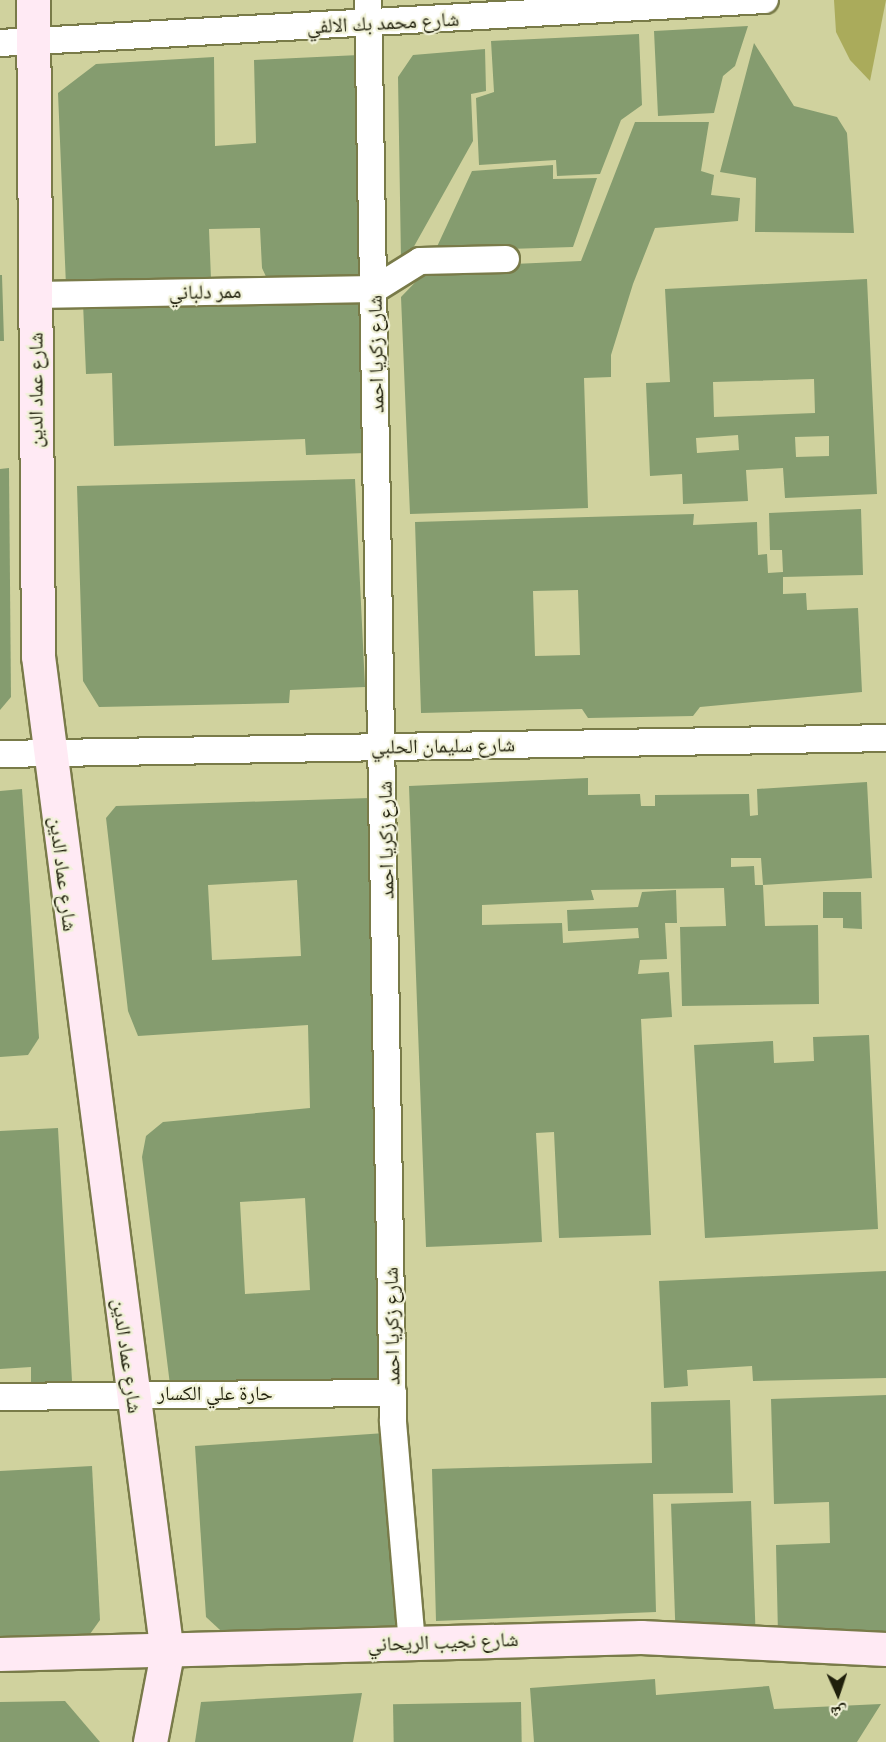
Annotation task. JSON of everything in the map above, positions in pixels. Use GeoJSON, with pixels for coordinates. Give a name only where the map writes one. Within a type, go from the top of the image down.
{"type":"FeatureCollection","features":[{"type":"Feature","properties":{"kind":"street","name":"شارع عماد الدين"},"geometry":{"type":"LineString","coordinates":[[33,0],[38,656],[48,751],[167,1653],[150,1742]]}},
{"type":"Feature","properties":{"kind":"street","name":"شارع محمد بك الالفي"},"geometry":{"type":"LineString","coordinates":[[0,43],[368,12],[765,0]]}},
{"type":"Feature","properties":{"kind":"street","name":"شارع زكريا احمد"},"geometry":{"type":"LineString","coordinates":[[368,12],[385,746],[393,1393],[412,1643]]}},
{"type":"Feature","properties":{"kind":"street"},"geometry":{"type":"LineString","coordinates":[[375,289],[420,261],[506,259]]}},
{"type":"Feature","properties":{"kind":"street","name":"ممر دلباني"},"geometry":{"type":"LineString","coordinates":[[35,296],[375,289]]}},
{"type":"Feature","properties":{"kind":"street","name":"شارع سليمان الحلبي"},"geometry":{"type":"LineString","coordinates":[[0,754],[48,751],[886,738]]}},
{"type":"Feature","properties":{"kind":"street","name":"حارة علي الكسار"},"geometry":{"type":"LineString","coordinates":[[0,1397],[132,1393],[393,1393]]}},
{"type":"Feature","properties":{"kind":"street","name":"شارع نجيب الريحاني"},"geometry":{"type":"LineString","coordinates":[[0,1654],[167,1653],[641,1637],[886,1649]]}},
{"type":"Feature","properties":{"kind":"shaded area"},"geometry":{"type":"Polygon","coordinates":[[[834,0],[886,0],[870,81],[850,60],[836,32],[834,0]]]}},
{"type":"Feature","properties":{"kind":"building"},"geometry":{"type":"Polygon","coordinates":[[[748,26],[735,66],[723,76],[714,113],[658,116],[654,31],[748,26]]]}},
{"type":"Feature","properties":{"kind":"building"},"geometry":{"type":"Polygon","coordinates":[[[639,34],[642,105],[621,120],[600,174],[557,176],[556,160],[479,165],[476,98],[494,92],[491,41],[639,34]]]}},
{"type":"Feature","properties":{"kind":"building"},"geometry":{"type":"Polygon","coordinates":[[[754,43],[794,106],[837,117],[847,133],[854,233],[755,232],[756,178],[720,172],[754,43]]]}},
{"type":"Feature","properties":{"kind":"building"},"geometry":{"type":"Polygon","coordinates":[[[485,49],[486,91],[471,94],[473,141],[412,250],[401,259],[398,77],[413,55],[485,49]]]}},
{"type":"Feature","properties":{"kind":"building"},"geometry":{"type":"Polygon","coordinates":[[[359,55],[369,281],[269,283],[262,268],[260,228],[209,229],[211,279],[66,286],[58,93],[96,64],[214,57],[215,146],[256,143],[254,60],[359,55]]]}},
{"type":"Feature","properties":{"kind":"building"},"geometry":{"type":"Polygon","coordinates":[[[635,122],[709,122],[701,171],[714,175],[711,195],[740,198],[738,221],[655,228],[633,284],[611,355],[611,377],[584,378],[588,508],[410,514],[401,297],[429,268],[581,261],[635,122]]]}},
{"type":"Feature","properties":{"kind":"building"},"geometry":{"type":"Polygon","coordinates":[[[553,165],[553,179],[597,178],[573,247],[435,251],[472,171],[553,165]]]}},
{"type":"Feature","properties":{"kind":"building"},"geometry":{"type":"Polygon","coordinates":[[[0,275],[2,275],[4,341],[0,341],[0,275]]]}},
{"type":"Feature","properties":{"kind":"building"},"geometry":{"type":"Polygon","coordinates":[[[867,279],[877,494],[785,498],[783,468],[746,470],[748,501],[683,504],[682,474],[650,476],[646,383],[670,382],[665,289],[867,279]],[[814,379],[713,382],[714,417],[815,413],[814,379]],[[738,435],[696,438],[697,453],[739,450],[738,435]],[[829,436],[795,437],[796,457],[829,456],[829,436]]]}},
{"type":"Feature","properties":{"kind":"building"},"geometry":{"type":"Polygon","coordinates":[[[360,294],[366,453],[306,455],[305,439],[114,446],[112,373],[86,374],[83,303],[360,294]]]}},
{"type":"Feature","properties":{"kind":"building"},"geometry":{"type":"Polygon","coordinates":[[[9,468],[11,697],[0,710],[0,469],[9,468]]]}},
{"type":"Feature","properties":{"kind":"building"},"geometry":{"type":"Polygon","coordinates":[[[355,479],[365,687],[290,690],[289,703],[99,707],[83,681],[77,486],[355,479]]]}},
{"type":"Feature","properties":{"kind":"building"},"geometry":{"type":"Polygon","coordinates":[[[861,509],[863,575],[783,577],[783,594],[806,593],[807,610],[858,608],[862,692],[700,707],[693,716],[588,718],[582,709],[421,713],[415,522],[694,514],[693,525],[757,522],[758,555],[767,554],[768,573],[783,572],[782,550],[770,550],[769,513],[861,509]],[[578,590],[533,591],[535,656],[580,655],[578,590]]]}},
{"type":"Feature","properties":{"kind":"building"},"geometry":{"type":"Polygon","coordinates":[[[588,778],[588,795],[640,794],[641,806],[655,806],[655,795],[749,794],[750,816],[758,815],[757,789],[867,782],[872,878],[763,885],[765,926],[818,925],[819,1004],[682,1006],[680,927],[726,926],[724,888],[591,890],[594,900],[482,905],[482,925],[562,923],[563,943],[639,938],[638,928],[568,931],[567,910],[638,907],[642,892],[676,890],[677,923],[665,923],[667,959],[640,960],[638,974],[669,972],[672,1017],[641,1019],[651,1235],[559,1238],[554,1132],[536,1133],[542,1242],[426,1247],[409,786],[588,778]],[[731,858],[731,867],[754,866],[755,885],[763,885],[761,858],[731,858]]]}},
{"type":"Feature","properties":{"kind":"building"},"geometry":{"type":"Polygon","coordinates":[[[22,789],[39,1038],[28,1055],[0,1057],[0,791],[22,789]]]}},
{"type":"Feature","properties":{"kind":"building"},"geometry":{"type":"Polygon","coordinates":[[[370,798],[383,1382],[170,1385],[142,1157],[146,1136],[163,1122],[310,1108],[308,1025],[138,1036],[128,1011],[106,818],[116,806],[370,798]],[[297,880],[208,885],[212,960],[301,956],[297,880]],[[305,1198],[240,1202],[245,1294],[310,1290],[305,1198]]]}},
{"type":"Feature","properties":{"kind":"building"},"geometry":{"type":"Polygon","coordinates":[[[823,892],[861,892],[862,929],[843,928],[843,918],[823,918],[823,892]]]}},
{"type":"Feature","properties":{"kind":"building"},"geometry":{"type":"Polygon","coordinates":[[[869,1035],[878,1229],[705,1238],[694,1045],[773,1041],[774,1063],[814,1061],[813,1037],[869,1035]]]}},
{"type":"Feature","properties":{"kind":"building"},"geometry":{"type":"Polygon","coordinates":[[[58,1128],[72,1381],[31,1383],[31,1367],[0,1369],[0,1131],[58,1128]]]}},
{"type":"Feature","properties":{"kind":"building"},"geometry":{"type":"Polygon","coordinates":[[[886,1271],[886,1378],[753,1381],[752,1366],[687,1370],[688,1386],[664,1388],[659,1281],[886,1271]]]}},
{"type":"Feature","properties":{"kind":"building"},"geometry":{"type":"Polygon","coordinates":[[[886,1395],[886,1631],[778,1635],[776,1545],[830,1543],[829,1502],[774,1504],[771,1399],[886,1395]]]}},
{"type":"Feature","properties":{"kind":"building"},"geometry":{"type":"Polygon","coordinates":[[[730,1400],[733,1493],[653,1494],[656,1612],[436,1621],[432,1469],[652,1463],[651,1402],[730,1400]]]}},
{"type":"Feature","properties":{"kind":"building"},"geometry":{"type":"Polygon","coordinates":[[[385,1433],[398,1632],[233,1642],[206,1617],[195,1446],[385,1433]]]}},
{"type":"Feature","properties":{"kind":"building"},"geometry":{"type":"Polygon","coordinates":[[[92,1466],[100,1620],[85,1641],[0,1645],[0,1471],[92,1466]]]}},
{"type":"Feature","properties":{"kind":"building"},"geometry":{"type":"Polygon","coordinates":[[[751,1501],[756,1630],[676,1633],[671,1504],[751,1501]]]}},
{"type":"Feature","properties":{"kind":"building"},"geometry":{"type":"Polygon","coordinates":[[[655,1679],[656,1695],[769,1686],[774,1709],[881,1704],[857,1742],[534,1742],[530,1688],[655,1679]]]}},
{"type":"Feature","properties":{"kind":"building"},"geometry":{"type":"Polygon","coordinates":[[[362,1693],[353,1742],[195,1742],[201,1702],[362,1693]]]}},
{"type":"Feature","properties":{"kind":"building"},"geometry":{"type":"Polygon","coordinates":[[[65,1701],[100,1742],[0,1742],[0,1702],[65,1701]]]}},
{"type":"Feature","properties":{"kind":"building"},"geometry":{"type":"Polygon","coordinates":[[[521,1702],[522,1742],[394,1742],[393,1704],[521,1702]]]}}]}
